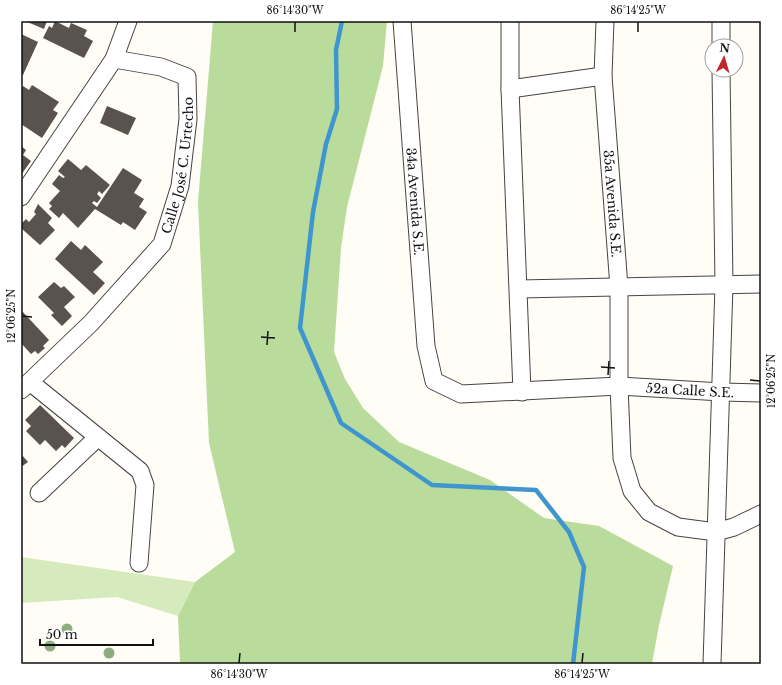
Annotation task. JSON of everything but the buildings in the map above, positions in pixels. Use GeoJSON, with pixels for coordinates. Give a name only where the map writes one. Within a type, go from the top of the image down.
{"type":"FeatureCollection","features":[{"type":"Feature","properties":{"kind":"street"},"geometry":{"type":"LineString","coordinates":[[21,197],[114,59],[128,21]]}},
{"type":"Feature","properties":{"kind":"street","name":"34a Avenida S.E."},"geometry":{"type":"LineString","coordinates":[[402,21],[426,346],[434,381]]}},
{"type":"Feature","properties":{"kind":"street"},"geometry":{"type":"LineString","coordinates":[[510,21],[510,89],[522,392]]}},
{"type":"Feature","properties":{"kind":"street","name":"35a Avenida S.E."},"geometry":{"type":"LineString","coordinates":[[605,21],[603,76],[619,287],[619,386],[622,458],[632,491],[649,512],[678,527],[716,532]]}},
{"type":"Feature","properties":{"kind":"street"},"geometry":{"type":"LineString","coordinates":[[720,21],[721,38]]}},
{"type":"Feature","properties":{"kind":"street","name":"Calle José C. Urtecho"},"geometry":{"type":"LineString","coordinates":[[25,386],[91,323],[162,244],[180,186],[188,119],[187,77],[161,67],[114,59]]}},
{"type":"Feature","properties":{"kind":"street"},"geometry":{"type":"LineString","coordinates":[[510,89],[603,76]]}},
{"type":"Feature","properties":{"kind":"street"},"geometry":{"type":"LineString","coordinates":[[712,664],[722,392],[724,285],[721,78]]}},
{"type":"Feature","properties":{"kind":"street"},"geometry":{"type":"LineString","coordinates":[[519,289],[761,284]]}},
{"type":"Feature","properties":{"kind":"street","name":"52a Calle S.E."},"geometry":{"type":"LineString","coordinates":[[434,381],[461,394],[619,386],[761,393]]}},
{"type":"Feature","properties":{"kind":"street"},"geometry":{"type":"LineString","coordinates":[[25,386],[98,436],[140,470],[145,485],[139,563]]}},
{"type":"Feature","properties":{"kind":"street"},"geometry":{"type":"LineString","coordinates":[[39,493],[98,436]]}},
{"type":"Feature","properties":{"kind":"street"},"geometry":{"type":"LineString","coordinates":[[716,532],[734,527],[761,514]]}},
{"type":"Feature","properties":{"kind":"green space"},"geometry":{"type":"Polygon","coordinates":[[[213,21],[387,21],[383,66],[347,207],[341,248],[334,352],[345,379],[363,408],[399,442],[490,480],[544,518],[599,526],[673,566],[659,625],[652,664],[180,664],[178,616],[195,582],[235,552],[209,443],[198,202],[213,21]]]}},
{"type":"Feature","properties":{"kind":"green space"},"geometry":{"type":"Polygon","coordinates":[[[21,557],[195,582],[178,616],[117,597],[21,603],[21,557]]]}},
{"type":"Feature","properties":{"kind":"waterway"},"geometry":{"type":"LineString","coordinates":[[342,21],[336,50],[337,109],[326,144],[313,212],[300,328],[341,423],[432,485],[536,490],[569,532],[584,567],[573,664]]}}]}
